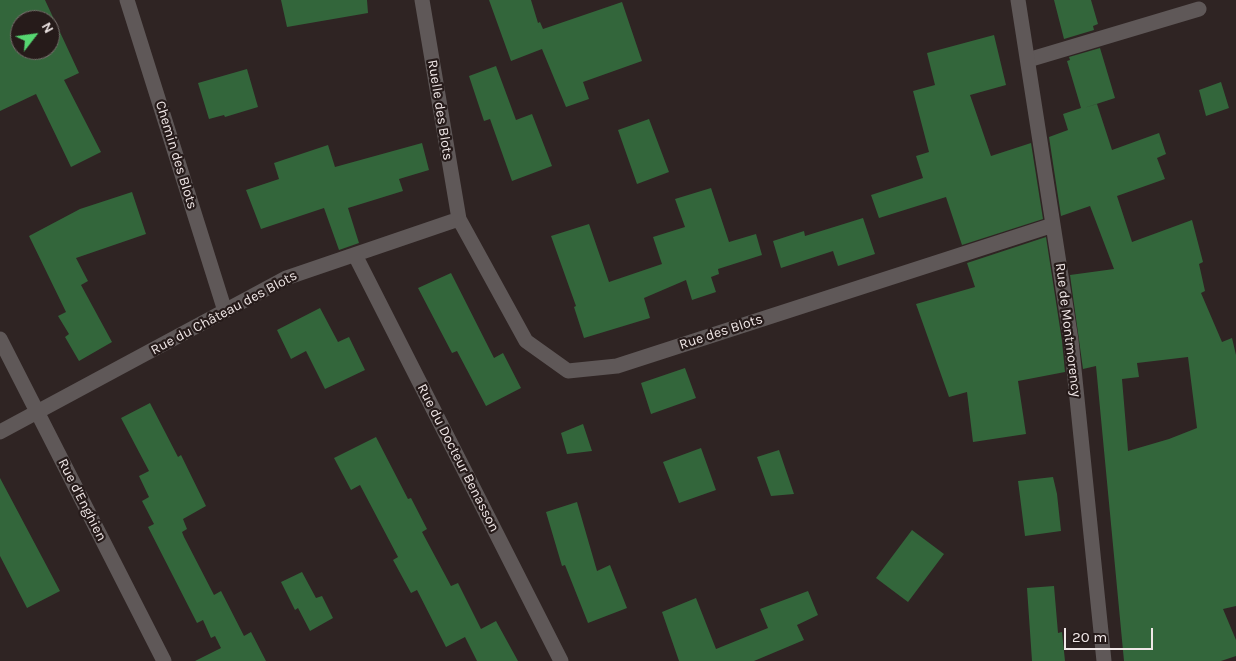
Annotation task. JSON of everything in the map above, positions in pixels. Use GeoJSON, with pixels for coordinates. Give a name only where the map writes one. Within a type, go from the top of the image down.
{"type":"FeatureCollection","features":[{"type":"Feature","properties":{"kind":"street","name":"Chemin des Blots"},"geometry":{"type":"LineString","coordinates":[[128,0],[225,311]]}},
{"type":"Feature","properties":{"kind":"street","name":"Ruelle des Blots"},"geometry":{"type":"LineString","coordinates":[[422,0],[459,220]]}},
{"type":"Feature","properties":{"kind":"street","name":"Rue de Montmorency"},"geometry":{"type":"LineString","coordinates":[[1018,0],[1071,340],[1104,661]]}},
{"type":"Feature","properties":{"kind":"street"},"geometry":{"type":"LineString","coordinates":[[1028,60],[1199,9]]}},
{"type":"Feature","properties":{"kind":"street","name":"Rue du Château des Blots"},"geometry":{"type":"LineString","coordinates":[[0,432],[286,278],[459,220]]}},
{"type":"Feature","properties":{"kind":"street","name":"Rue des Blots"},"geometry":{"type":"LineString","coordinates":[[459,220],[526,341],[568,371],[617,366],[1053,225]]}},
{"type":"Feature","properties":{"kind":"street","name":"Rue du Docteur Benasson"},"geometry":{"type":"LineString","coordinates":[[355,255],[561,661]]}},
{"type":"Feature","properties":{"kind":"street","name":"Rue d'Enghien"},"geometry":{"type":"LineString","coordinates":[[0,339],[164,661]]}},
{"type":"Feature","properties":{"kind":"building"},"geometry":{"type":"Polygon","coordinates":[[[0,0],[45,0],[50,10],[10,10],[10,60],[60,60],[60,32],[79,73],[64,80],[101,152],[71,167],[36,94],[0,111],[0,0]]]}},
{"type":"Feature","properties":{"kind":"building"},"geometry":{"type":"Polygon","coordinates":[[[281,0],[367,0],[368,13],[287,27],[281,0]]]}},
{"type":"Feature","properties":{"kind":"building"},"geometry":{"type":"Polygon","coordinates":[[[489,0],[531,0],[538,23],[540,22],[543,29],[622,2],[642,61],[583,82],[589,99],[566,107],[542,49],[511,61],[489,0]]]}},
{"type":"Feature","properties":{"kind":"building"},"geometry":{"type":"Polygon","coordinates":[[[1054,0],[1091,0],[1098,24],[1093,26],[1094,30],[1064,39],[1054,0]]]}},
{"type":"Feature","properties":{"kind":"building"},"geometry":{"type":"Polygon","coordinates":[[[994,35],[1006,85],[970,95],[991,156],[1031,143],[1043,219],[962,245],[946,197],[879,218],[871,195],[923,178],[916,156],[929,152],[913,91],[935,85],[927,53],[994,35]]]}},
{"type":"Feature","properties":{"kind":"building"},"geometry":{"type":"Polygon","coordinates":[[[1100,48],[1115,98],[1084,108],[1097,104],[1112,150],[1159,133],[1166,154],[1157,158],[1165,179],[1117,196],[1132,242],[1192,220],[1203,262],[1199,264],[1205,291],[1201,293],[1222,342],[1232,338],[1236,355],[1236,606],[1223,609],[1236,640],[1236,656],[1221,661],[1124,661],[1096,366],[1083,369],[1070,275],[1114,269],[1090,206],[1061,216],[1049,137],[1068,130],[1063,114],[1081,108],[1067,61],[1070,60],[1069,57],[1100,48]],[[1188,357],[1137,363],[1139,377],[1122,379],[1128,451],[1169,439],[1197,428],[1188,357]]]}},
{"type":"Feature","properties":{"kind":"building"},"geometry":{"type":"Polygon","coordinates":[[[496,66],[516,120],[532,114],[552,166],[512,181],[490,119],[484,121],[469,76],[496,66]]]}},
{"type":"Feature","properties":{"kind":"building"},"geometry":{"type":"Polygon","coordinates":[[[247,69],[258,107],[225,117],[224,115],[209,119],[198,83],[247,69]]]}},
{"type":"Feature","properties":{"kind":"building"},"geometry":{"type":"Polygon","coordinates":[[[1221,82],[1229,108],[1206,116],[1199,90],[1221,82]]]}},
{"type":"Feature","properties":{"kind":"building"},"geometry":{"type":"Polygon","coordinates":[[[649,119],[669,172],[637,184],[618,130],[649,119]]]}},
{"type":"Feature","properties":{"kind":"building"},"geometry":{"type":"Polygon","coordinates":[[[422,143],[429,170],[399,179],[403,191],[348,208],[359,243],[339,250],[324,208],[261,229],[246,190],[279,179],[274,163],[328,145],[335,167],[422,143]]]}},
{"type":"Feature","properties":{"kind":"building"},"geometry":{"type":"Polygon","coordinates":[[[711,188],[729,242],[756,234],[762,255],[718,269],[719,274],[711,277],[716,292],[692,300],[686,280],[644,298],[650,318],[584,338],[574,307],[576,306],[551,236],[589,224],[609,282],[662,264],[653,237],[685,227],[675,199],[711,188]]]}},
{"type":"Feature","properties":{"kind":"building"},"geometry":{"type":"Polygon","coordinates":[[[132,192],[146,234],[76,258],[88,281],[81,285],[112,342],[79,361],[65,337],[69,334],[58,316],[66,312],[29,236],[80,209],[132,192]]]}},
{"type":"Feature","properties":{"kind":"building"},"geometry":{"type":"Polygon","coordinates":[[[863,218],[875,254],[838,266],[833,251],[781,268],[773,241],[804,231],[805,236],[863,218]]]}},
{"type":"Feature","properties":{"kind":"building"},"geometry":{"type":"Polygon","coordinates":[[[1046,237],[1065,372],[1018,381],[1026,434],[973,442],[967,392],[949,397],[916,304],[975,287],[967,263],[1046,237]]]}},
{"type":"Feature","properties":{"kind":"building"},"geometry":{"type":"Polygon","coordinates":[[[451,273],[494,358],[503,353],[521,388],[486,406],[457,351],[452,353],[418,288],[451,273]]]}},
{"type":"Feature","properties":{"kind":"building"},"geometry":{"type":"Polygon","coordinates":[[[320,308],[338,342],[349,337],[365,370],[325,389],[306,351],[291,359],[277,330],[320,308]]]}},
{"type":"Feature","properties":{"kind":"building"},"geometry":{"type":"Polygon","coordinates":[[[685,368],[696,398],[651,414],[641,383],[685,368]]]}},
{"type":"Feature","properties":{"kind":"building"},"geometry":{"type":"Polygon","coordinates":[[[150,403],[178,457],[181,455],[206,506],[183,519],[187,529],[182,532],[184,537],[214,595],[221,591],[244,636],[251,632],[266,661],[195,661],[221,648],[215,636],[211,638],[203,620],[197,623],[148,527],[154,524],[142,501],[149,497],[139,476],[149,471],[121,418],[150,403]]]}},
{"type":"Feature","properties":{"kind":"building"},"geometry":{"type":"Polygon","coordinates":[[[583,424],[592,451],[567,454],[561,433],[583,424]]]}},
{"type":"Feature","properties":{"kind":"building"},"geometry":{"type":"Polygon","coordinates":[[[376,437],[408,499],[411,498],[427,529],[422,532],[451,586],[458,583],[481,629],[496,621],[518,661],[477,661],[465,637],[446,647],[417,590],[411,593],[393,560],[398,557],[360,485],[351,490],[334,458],[376,437]]]}},
{"type":"Feature","properties":{"kind":"building"},"geometry":{"type":"Polygon","coordinates":[[[701,448],[716,490],[679,503],[663,462],[701,448]]]}},
{"type":"Feature","properties":{"kind":"building"},"geometry":{"type":"Polygon","coordinates":[[[779,450],[794,494],[771,496],[757,457],[779,450]]]}},
{"type":"Feature","properties":{"kind":"building"},"geometry":{"type":"Polygon","coordinates":[[[1053,477],[1061,531],[1025,536],[1018,481],[1053,477]]]}},
{"type":"Feature","properties":{"kind":"building"},"geometry":{"type":"Polygon","coordinates":[[[0,478],[60,591],[27,608],[0,556],[0,478]]]}},
{"type":"Feature","properties":{"kind":"building"},"geometry":{"type":"Polygon","coordinates":[[[577,502],[597,571],[610,565],[627,608],[588,623],[565,565],[562,566],[546,512],[577,502]]]}},
{"type":"Feature","properties":{"kind":"building"},"geometry":{"type":"Polygon","coordinates":[[[912,530],[944,554],[908,602],[876,578],[912,530]]]}},
{"type":"Feature","properties":{"kind":"building"},"geometry":{"type":"Polygon","coordinates":[[[302,572],[316,598],[322,596],[333,618],[310,631],[298,608],[295,610],[281,582],[302,572]]]}},
{"type":"Feature","properties":{"kind":"building"},"geometry":{"type":"Polygon","coordinates":[[[1054,586],[1058,633],[1062,632],[1065,661],[1032,661],[1027,588],[1054,586]]]}},
{"type":"Feature","properties":{"kind":"building"},"geometry":{"type":"Polygon","coordinates":[[[808,591],[818,615],[797,625],[804,640],[754,661],[679,661],[662,612],[696,598],[716,649],[768,628],[760,609],[808,591]]]}}]}
